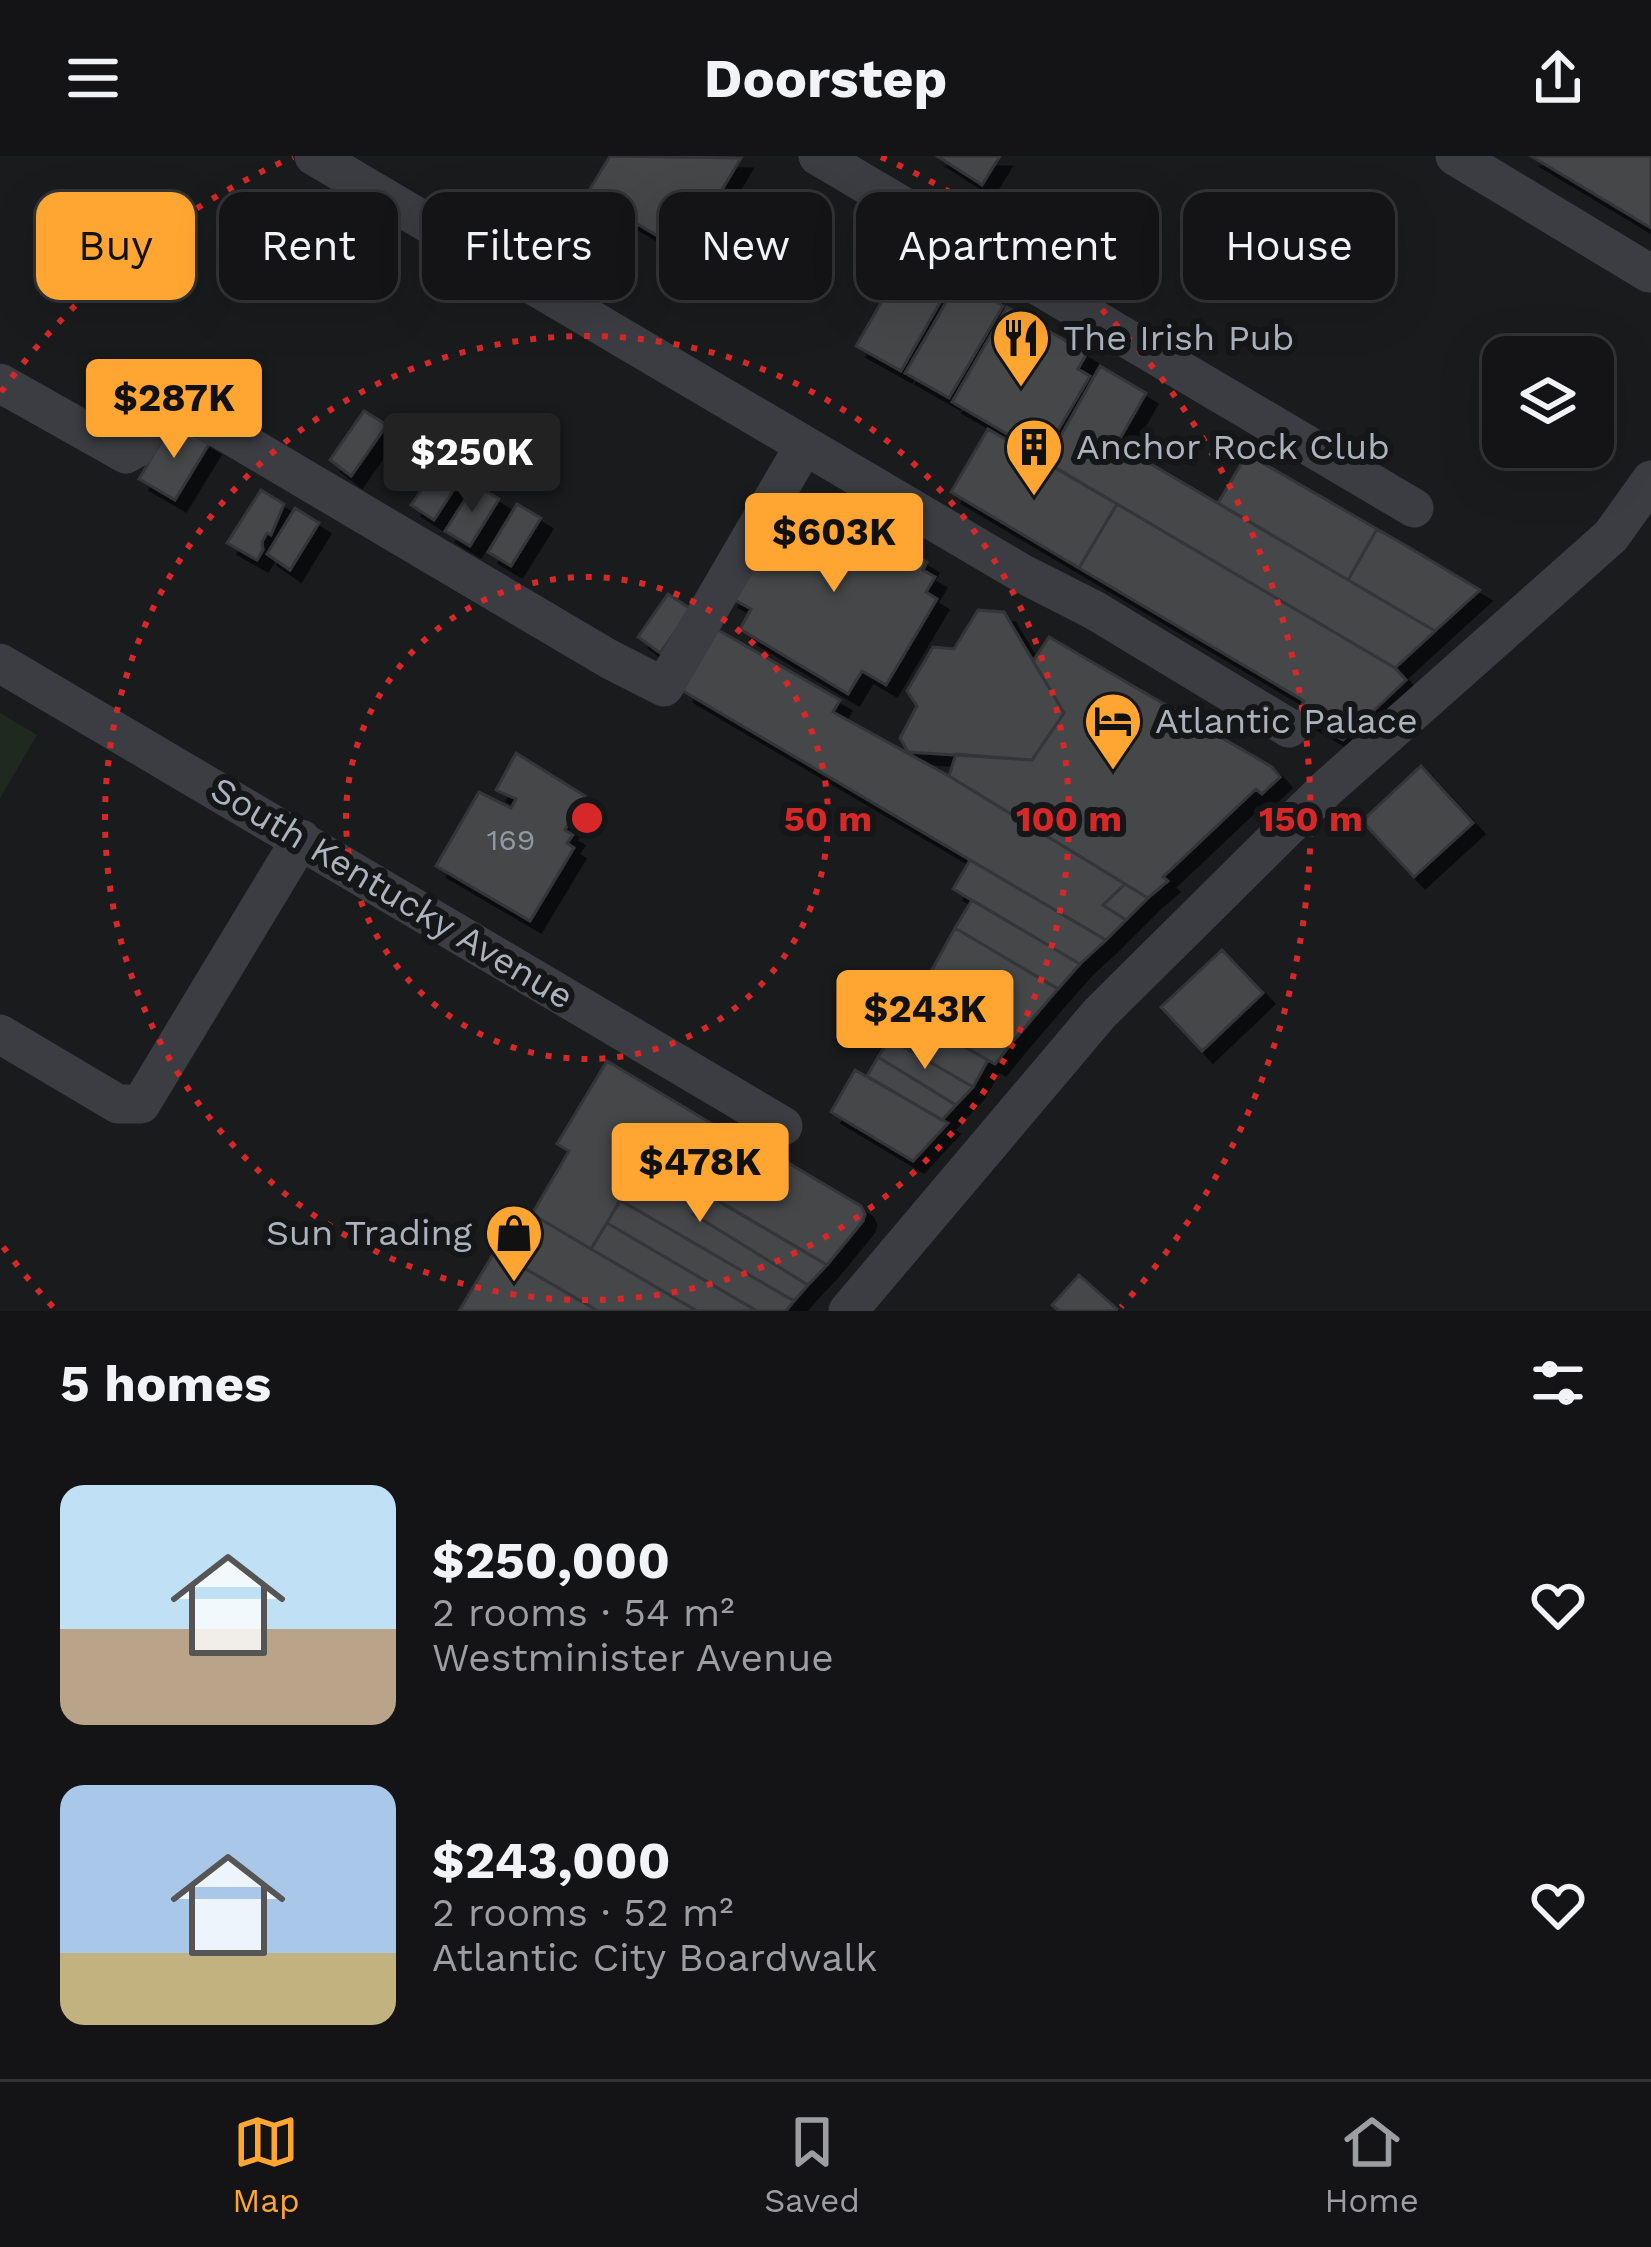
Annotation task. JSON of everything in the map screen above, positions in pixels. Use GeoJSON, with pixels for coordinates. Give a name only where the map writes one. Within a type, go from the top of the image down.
{"type":"FeatureCollection","features":[{"type":"Feature","properties":{"kind":"street"},"geometry":{"type":"LineString","coordinates":[[314,156],[1288,728]]}},
{"type":"Feature","properties":{"kind":"street"},"geometry":{"type":"LineString","coordinates":[[818,156],[1414,508]]}},
{"type":"Feature","properties":{"kind":"street"},"geometry":{"type":"LineString","coordinates":[[1455,156],[1649,273]]}},
{"type":"Feature","properties":{"kind":"street"},"geometry":{"type":"LineString","coordinates":[[0,383],[118,468],[136,448],[164,396],[664,687],[804,446]]}},
{"type":"Feature","properties":{"kind":"street"},"geometry":{"type":"LineString","coordinates":[[848,1311],[1100,1013],[1326,789],[1611,536],[1651,480]]}},
{"type":"Feature","properties":{"kind":"street","name":"South Kentucky Avenue"},"geometry":{"type":"LineString","coordinates":[[0,663],[783,1126]]}},
{"type":"Feature","properties":{"kind":"street"},"geometry":{"type":"LineString","coordinates":[[0,1034],[118,1105],[141,1104],[301,839]]}},
{"type":"Feature","properties":{"kind":"shaded area"},"geometry":{"type":"Polygon","coordinates":[[[0,713],[37,735],[0,798],[0,713]]]}},
{"type":"Feature","properties":{"kind":"building"},"geometry":{"type":"Polygon","coordinates":[[[610,156],[741,158],[721,192],[659,192],[659,237],[635,223],[635,192],[588,192],[610,156]]]}},
{"type":"Feature","properties":{"kind":"building"},"geometry":{"type":"Polygon","coordinates":[[[937,156],[1000,156],[982,185],[937,156]]]}},
{"type":"Feature","properties":{"kind":"building"},"geometry":{"type":"Polygon","coordinates":[[[1531,156],[1651,156],[1651,228],[1531,156]]]}},
{"type":"Feature","properties":{"kind":"building"},"geometry":{"type":"Polygon","coordinates":[[[883,300],[941,300],[901,371],[856,346],[883,300]]]}},
{"type":"Feature","properties":{"kind":"building"},"geometry":{"type":"Polygon","coordinates":[[[947,300],[993,300],[1003,306],[949,398],[905,373],[947,300]]]}},
{"type":"Feature","properties":{"kind":"building","name":"The Irish Pub"},"geometry":{"type":"Polygon","coordinates":[[[1007,307],[1087,353],[1078,369],[1090,376],[1057,432],[1048,427],[1035,450],[952,402],[1007,307]]]}},
{"type":"Feature","properties":{"kind":"building"},"geometry":{"type":"Polygon","coordinates":[[[1100,366],[1146,393],[1117,444],[1435,631],[1395,668],[1046,462],[1100,366]]]}},
{"type":"Feature","properties":{"kind":"building"},"geometry":{"type":"Polygon","coordinates":[[[364,411],[387,425],[351,476],[330,460],[364,411]]]}},
{"type":"Feature","properties":{"kind":"building"},"geometry":{"type":"Polygon","coordinates":[[[172,423],[209,444],[175,500],[139,479],[172,423]]]}},
{"type":"Feature","properties":{"kind":"building","name":"Anchor Rock Club"},"geometry":{"type":"Polygon","coordinates":[[[988,429],[1117,504],[1079,568],[951,492],[988,429]]]}},
{"type":"Feature","properties":{"kind":"building"},"geometry":{"type":"Polygon","coordinates":[[[1247,454],[1377,529],[1348,580],[1218,503],[1247,454]]]}},
{"type":"Feature","properties":{"kind":"building"},"geometry":{"type":"Polygon","coordinates":[[[445,455],[467,469],[434,520],[411,505],[445,455]]]}},
{"type":"Feature","properties":{"kind":"building"},"geometry":{"type":"Polygon","coordinates":[[[475,484],[499,499],[470,546],[445,531],[475,484]]]}},
{"type":"Feature","properties":{"kind":"building"},"geometry":{"type":"Polygon","coordinates":[[[261,490],[284,504],[257,560],[227,543],[261,490]]]}},
{"type":"Feature","properties":{"kind":"building"},"geometry":{"type":"Polygon","coordinates":[[[815,495],[927,562],[923,570],[935,577],[926,592],[937,599],[886,685],[862,671],[848,694],[740,629],[751,609],[728,596],[782,507],[801,518],[815,495]]]}},
{"type":"Feature","properties":{"kind":"building"},"geometry":{"type":"Polygon","coordinates":[[[517,504],[541,518],[511,566],[488,552],[517,504]]]}},
{"type":"Feature","properties":{"kind":"building"},"geometry":{"type":"Polygon","coordinates":[[[1117,504],[1395,668],[1406,680],[1343,740],[1297,713],[1304,701],[1079,568],[1117,504]]]}},
{"type":"Feature","properties":{"kind":"building"},"geometry":{"type":"Polygon","coordinates":[[[295,508],[319,523],[290,570],[267,554],[295,508]]]}},
{"type":"Feature","properties":{"kind":"building"},"geometry":{"type":"Polygon","coordinates":[[[1377,529],[1480,590],[1435,631],[1348,580],[1377,529]]]}},
{"type":"Feature","properties":{"kind":"building"},"geometry":{"type":"Polygon","coordinates":[[[668,594],[691,609],[660,653],[638,637],[668,594]]]}},
{"type":"Feature","properties":{"kind":"building","name":"Atlantic Palace"},"geometry":{"type":"Polygon","coordinates":[[[978,610],[1004,612],[1064,713],[1032,760],[908,752],[900,738],[917,706],[907,691],[933,647],[954,649],[978,610]]]}},
{"type":"Feature","properties":{"kind":"building"},"geometry":{"type":"Polygon","coordinates":[[[713,627],[840,700],[833,712],[949,776],[1125,884],[1103,905],[1126,920],[1106,940],[683,691],[713,627]]]}},
{"type":"Feature","properties":{"kind":"building","name":"Atlantic Palace"},"geometry":{"type":"Polygon","coordinates":[[[1049,637],[1272,767],[1280,777],[1262,794],[1256,789],[1163,877],[1168,881],[1148,898],[949,776],[956,754],[1032,760],[1064,713],[1033,661],[1049,637]]]}},
{"type":"Feature","properties":{"kind":"building"},"geometry":{"type":"Polygon","coordinates":[[[516,753],[585,796],[565,830],[573,835],[567,843],[574,848],[530,921],[436,866],[479,792],[511,808],[516,799],[496,790],[516,753]]]}},
{"type":"Feature","properties":{"kind":"building"},"geometry":{"type":"Polygon","coordinates":[[[1421,766],[1473,823],[1414,877],[1362,821],[1421,766]]]}},
{"type":"Feature","properties":{"kind":"building"},"geometry":{"type":"Polygon","coordinates":[[[970,860],[1106,940],[1080,964],[953,889],[970,860]]]}},
{"type":"Feature","properties":{"kind":"building"},"geometry":{"type":"Polygon","coordinates":[[[1125,884],[1148,898],[1126,920],[1103,905],[1125,884]]]}},
{"type":"Feature","properties":{"kind":"building"},"geometry":{"type":"Polygon","coordinates":[[[972,900],[1080,964],[1058,989],[955,928],[972,900]]]}},
{"type":"Feature","properties":{"kind":"building"},"geometry":{"type":"Polygon","coordinates":[[[955,928],[1058,989],[1015,1039],[923,986],[955,928]]]}},
{"type":"Feature","properties":{"kind":"building"},"geometry":{"type":"Polygon","coordinates":[[[1222,950],[1263,993],[1202,1051],[1161,1007],[1222,950]]]}},
{"type":"Feature","properties":{"kind":"building"},"geometry":{"type":"Polygon","coordinates":[[[923,986],[1015,1039],[995,1064],[906,1014],[923,986]]]}},
{"type":"Feature","properties":{"kind":"building"},"geometry":{"type":"Polygon","coordinates":[[[906,1014],[988,1060],[973,1087],[890,1039],[906,1014]]]}},
{"type":"Feature","properties":{"kind":"building"},"geometry":{"type":"Polygon","coordinates":[[[890,1039],[973,1087],[956,1105],[878,1057],[890,1039]]]}},
{"type":"Feature","properties":{"kind":"building"},"geometry":{"type":"Polygon","coordinates":[[[878,1057],[956,1105],[942,1120],[867,1076],[878,1057]]]}},
{"type":"Feature","properties":{"kind":"building"},"geometry":{"type":"Polygon","coordinates":[[[607,1061],[719,1128],[687,1182],[646,1158],[591,1249],[532,1214],[569,1151],[557,1144],[607,1061]]]}},
{"type":"Feature","properties":{"kind":"building"},"geometry":{"type":"Polygon","coordinates":[[[855,1070],[948,1123],[913,1161],[831,1112],[855,1070]]]}},
{"type":"Feature","properties":{"kind":"building"},"geometry":{"type":"Polygon","coordinates":[[[741,1135],[861,1206],[863,1221],[827,1265],[687,1182],[698,1164],[715,1175],[741,1135]]]}},
{"type":"Feature","properties":{"kind":"building"},"geometry":{"type":"Polygon","coordinates":[[[646,1158],[706,1194],[693,1214],[808,1285],[794,1301],[620,1200],[646,1158]]]}},
{"type":"Feature","properties":{"kind":"building"},"geometry":{"type":"Polygon","coordinates":[[[706,1194],[827,1265],[808,1285],[693,1214],[706,1194]]]}},
{"type":"Feature","properties":{"kind":"building"},"geometry":{"type":"Polygon","coordinates":[[[620,1200],[794,1301],[786,1311],[757,1311],[607,1223],[620,1200]]]}},
{"type":"Feature","properties":{"kind":"building"},"geometry":{"type":"Polygon","coordinates":[[[532,1214],[697,1311],[598,1311],[507,1258],[532,1214]]]}},
{"type":"Feature","properties":{"kind":"building"},"geometry":{"type":"Polygon","coordinates":[[[607,1223],[757,1311],[697,1311],[591,1249],[607,1223]]]}},
{"type":"Feature","properties":{"kind":"building","name":"Sun Trading"},"geometry":{"type":"Polygon","coordinates":[[[495,1251],[507,1258],[598,1311],[459,1311],[495,1251]]]}},
{"type":"Feature","properties":{"kind":"building"},"geometry":{"type":"Polygon","coordinates":[[[1079,1275],[1117,1309],[1059,1311],[1052,1305],[1079,1275]]]}},
{"type":"Feature","properties":{"kind":"place","name":"The Irish Pub"},"geometry":{"type":"Point","coordinates":[1021,389]}},
{"type":"Feature","properties":{"kind":"place","name":"Anchor Rock Club"},"geometry":{"type":"Point","coordinates":[1034,498]}},
{"type":"Feature","properties":{"kind":"place","name":"Atlantic Palace"},"geometry":{"type":"Point","coordinates":[1113,772]}},
{"type":"Feature","properties":{"kind":"place","name":"Sun Trading"},"geometry":{"type":"Point","coordinates":[514,1284]}}]}
